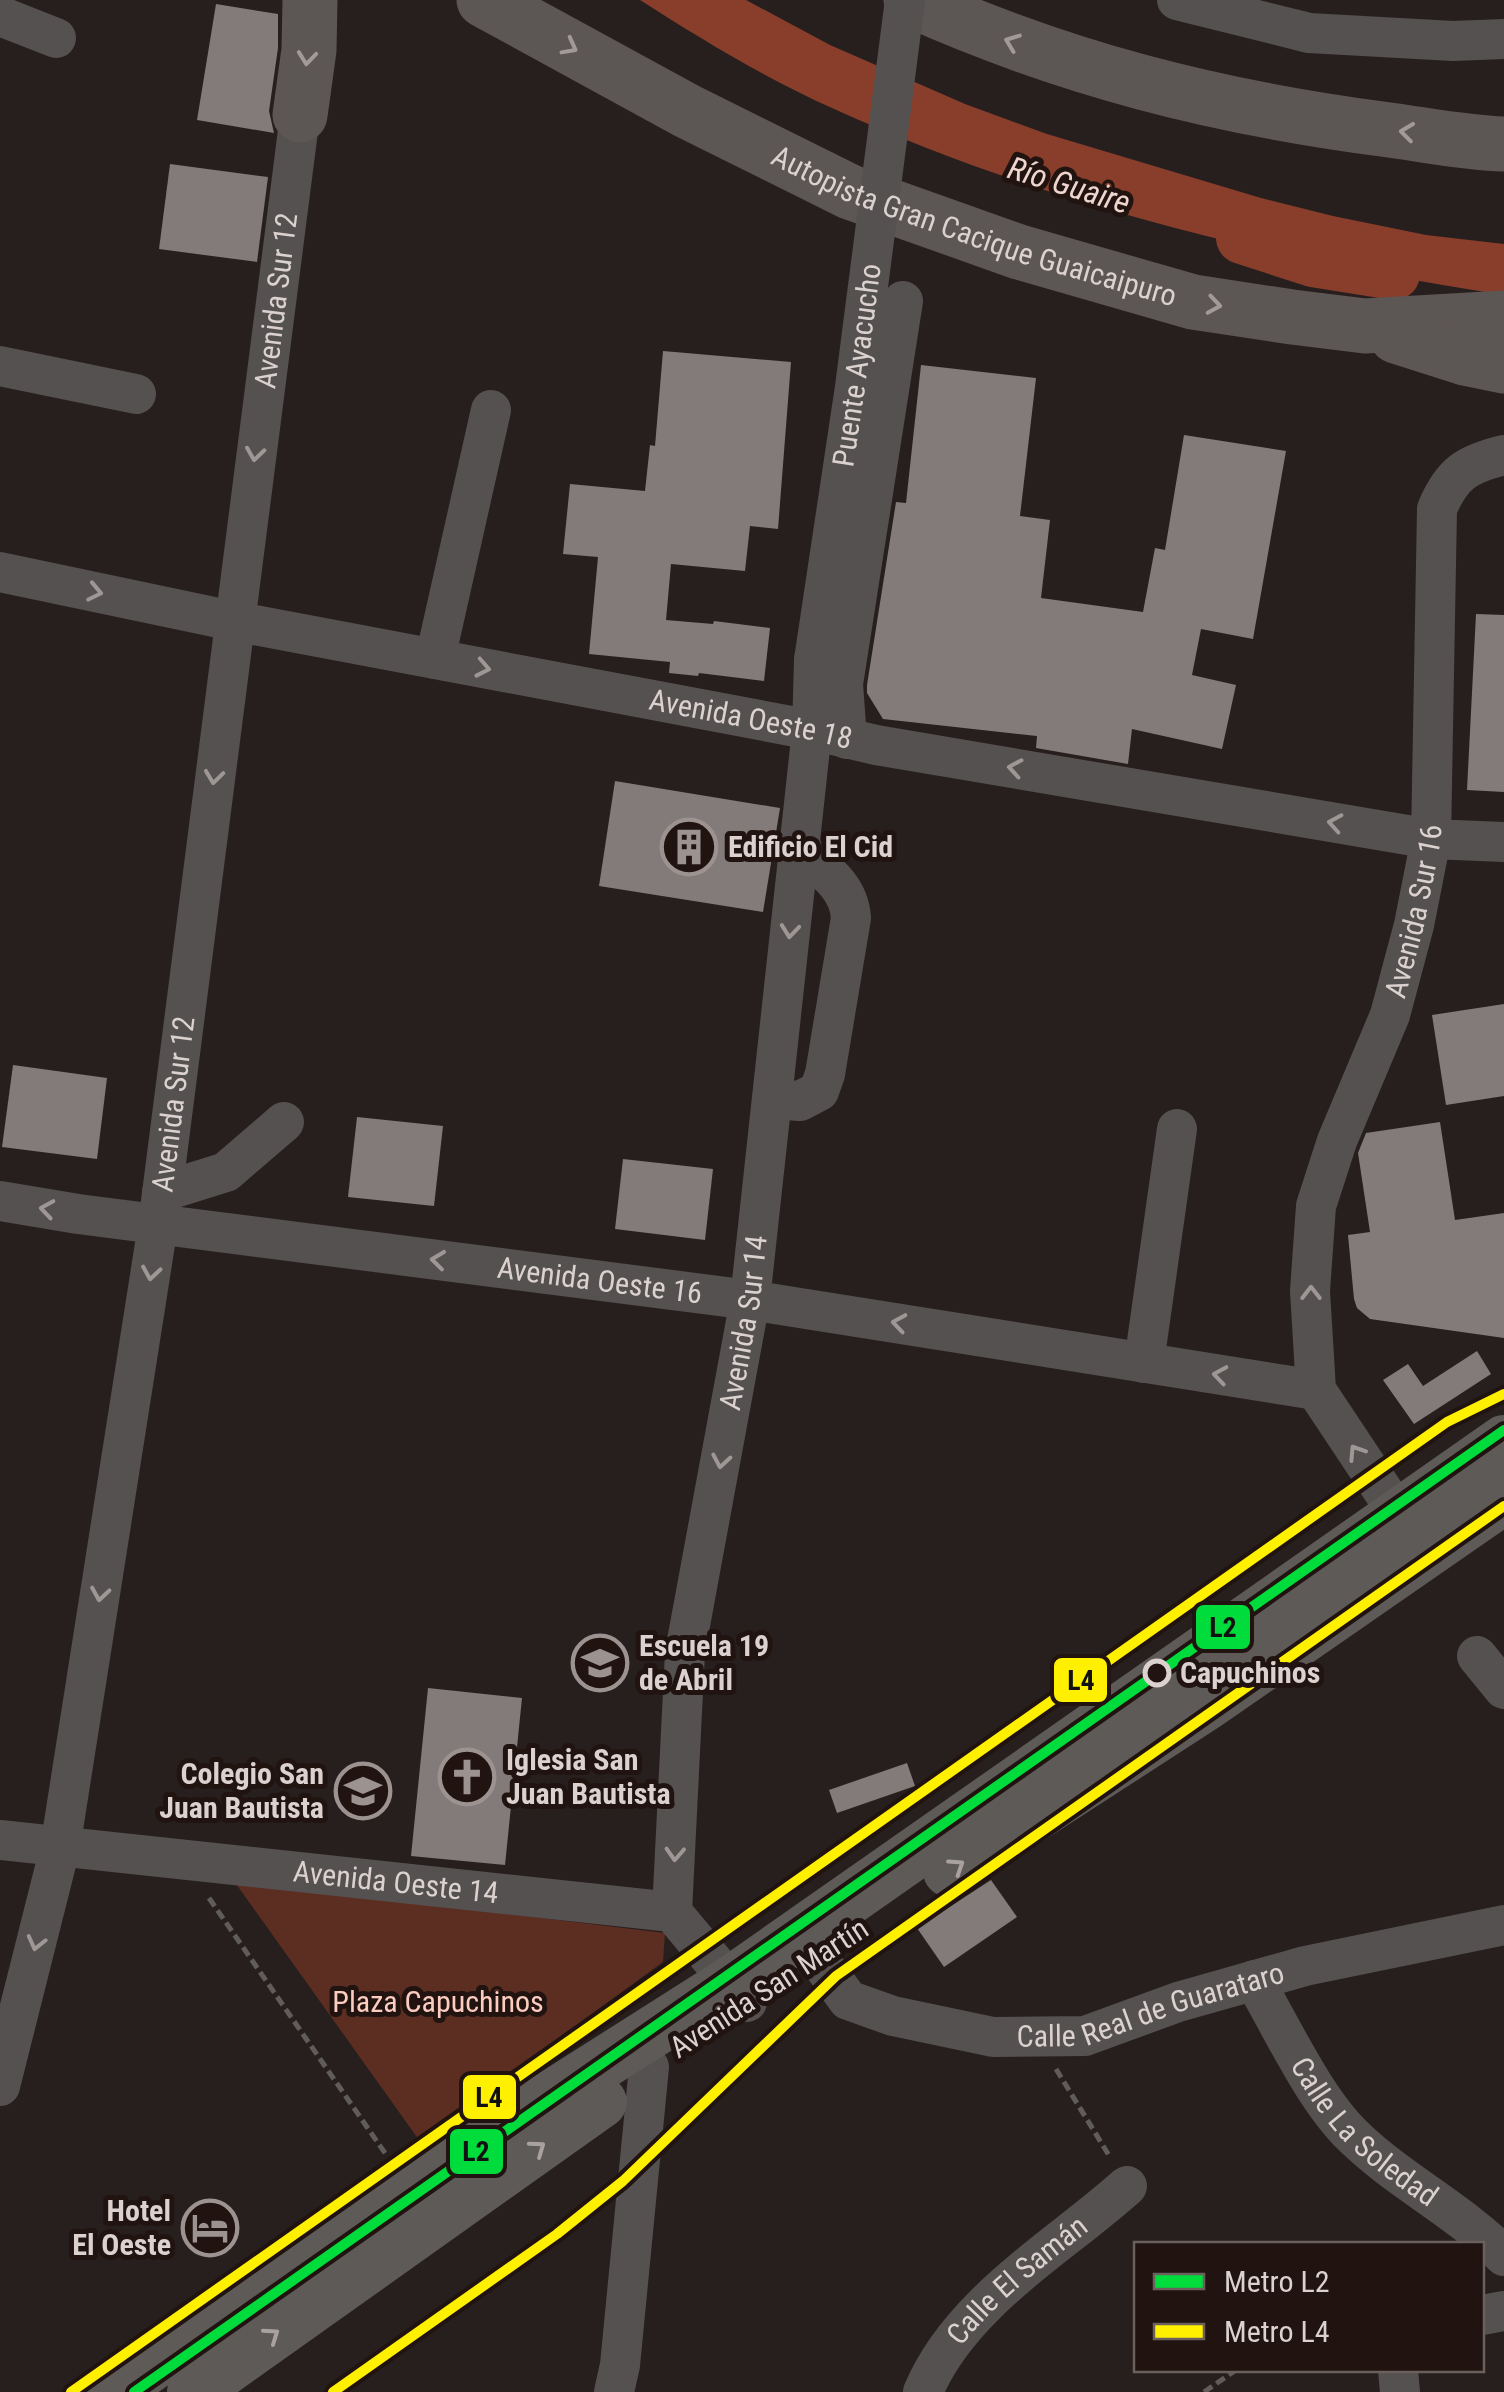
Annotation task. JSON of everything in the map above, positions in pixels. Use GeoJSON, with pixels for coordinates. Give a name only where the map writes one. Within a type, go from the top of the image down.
{"type":"FeatureCollection","features":[{"type":"Feature","properties":{"kind":"highway"},"geometry":{"type":"LineString","coordinates":[[300,115],[310,0]]}},
{"type":"Feature","properties":{"kind":"highway","name":"Autopista Gran Cacique Guaicaipuro"},"geometry":{"type":"LineString","coordinates":[[484,0],[687,111],[850,192],[1108,280],[1193,302],[1365,326],[1504,318]]}},
{"type":"Feature","properties":{"kind":"highway"},"geometry":{"type":"LineString","coordinates":[[908,0],[1015,44],[1104,74],[1235,106],[1504,144]]}},
{"type":"Feature","properties":{"kind":"highway"},"geometry":{"type":"LineString","coordinates":[[1365,326],[1464,358],[1504,366]]}},
{"type":"Feature","properties":{"kind":"main road","name":"Avenida San Martín"},"geometry":{"type":"LineString","coordinates":[[193,2392],[649,2068],[739,1992],[817,1957],[1207,1704],[1411,1533],[1504,1441]]}},
{"type":"Feature","properties":{"kind":"main road","name":"Avenida San Martín"},"geometry":{"type":"LineString","coordinates":[[113,2392],[408,2188],[739,1992],[1411,1533],[1504,1498]]}},
{"type":"Feature","properties":{"kind":"street","name":"Puente Ayacucho"},"geometry":{"type":"LineString","coordinates":[[829,735],[814,660],[908,0]]}},
{"type":"Feature","properties":{"kind":"street"},"geometry":{"type":"LineString","coordinates":[[1177,0],[1309,34],[1454,42],[1504,38]]}},
{"type":"Feature","properties":{"kind":"street"},"geometry":{"type":"LineString","coordinates":[[0,16],[56,38]]}},
{"type":"Feature","properties":{"kind":"street","name":"Avenida Sur 12"},"geometry":{"type":"LineString","coordinates":[[0,2086],[60,1848],[160,1208],[300,115]]}},
{"type":"Feature","properties":{"kind":"street"},"geometry":{"type":"LineString","coordinates":[[829,735],[843,684],[902,301]]}},
{"type":"Feature","properties":{"kind":"street"},"geometry":{"type":"LineString","coordinates":[[0,366],[136,394]]}},
{"type":"Feature","properties":{"kind":"street"},"geometry":{"type":"LineString","coordinates":[[435,659],[491,410]]}},
{"type":"Feature","properties":{"kind":"street","name":"Avenida Sur 16"},"geometry":{"type":"LineString","coordinates":[[1316,1390],[1310,1291],[1316,1206],[1337,1140],[1390,1015],[1431,839],[1438,508],[1447,485],[1462,470],[1480,460],[1504,455]]}},
{"type":"Feature","properties":{"kind":"street","name":"Avenida Oeste 18"},"geometry":{"type":"LineString","coordinates":[[0,572],[829,735],[1431,839],[1504,842]]}},
{"type":"Feature","properties":{"kind":"street","name":"Avenida Sur 14"},"geometry":{"type":"LineString","coordinates":[[672,1912],[685,1652],[750,1300],[799,849],[829,735]]}},
{"type":"Feature","properties":{"kind":"street"},"geometry":{"type":"LineString","coordinates":[[772,1098],[800,1100],[819,1091],[851,918],[843,888],[799,849]]}},
{"type":"Feature","properties":{"kind":"street"},"geometry":{"type":"LineString","coordinates":[[160,1208],[226,1172],[284,1122]]}},
{"type":"Feature","properties":{"kind":"street"},"geometry":{"type":"LineString","coordinates":[[1144,1362],[1177,1130]]}},
{"type":"Feature","properties":{"kind":"street","name":"Avenida Oeste 16"},"geometry":{"type":"LineString","coordinates":[[0,1201],[160,1208],[1316,1390]]}},
{"type":"Feature","properties":{"kind":"street"},"geometry":{"type":"LineString","coordinates":[[1316,1390],[1411,1533]]}},
{"type":"Feature","properties":{"kind":"street"},"geometry":{"type":"LineString","coordinates":[[1477,1656],[1504,1690]]}},
{"type":"Feature","properties":{"kind":"street","name":"Avenida Oeste 14"},"geometry":{"type":"LineString","coordinates":[[0,1840],[672,1912]]}},
{"type":"Feature","properties":{"kind":"street"},"geometry":{"type":"LineString","coordinates":[[672,1912],[739,1992]]}},
{"type":"Feature","properties":{"kind":"street","name":"Calle Real de Guarataro"},"geometry":{"type":"LineString","coordinates":[[817,1957],[848,2000],[922,2023],[993,2037],[1086,2036],[1178,2002],[1305,1966],[1504,1925]]}},
{"type":"Feature","properties":{"kind":"street","name":"Calle La Soledad"},"geometry":{"type":"LineString","coordinates":[[1254,1980],[1334,2117],[1382,2163],[1444,2205],[1504,2256]]}},
{"type":"Feature","properties":{"kind":"street"},"geometry":{"type":"LineString","coordinates":[[614,2392],[620,2366],[649,2068]]}},
{"type":"Feature","properties":{"kind":"street","name":"Calle El Samán"},"geometry":{"type":"LineString","coordinates":[[923,2392],[931,2373],[976,2316],[1006,2286],[1127,2186]]}},
{"type":"Feature","properties":{"kind":"path"},"geometry":{"type":"LineString","coordinates":[[184,1861],[408,2188]]}},
{"type":"Feature","properties":{"kind":"path"},"geometry":{"type":"LineString","coordinates":[[1038,2038],[1127,2186]]}},
{"type":"Feature","properties":{"kind":"path"},"geometry":{"type":"LineString","coordinates":[[1204,2392],[1233,2372]]}},
{"type":"Feature","properties":{"kind":"green space","name":"Plaza Capuchinos"},"geometry":{"type":"Polygon","coordinates":[[[234,1881],[665,1933],[663,1962],[419,2140],[234,1881]]]}},
{"type":"Feature","properties":{"kind":"water"},"geometry":{"type":"Polygon","coordinates":[[[640,0],[746,0],[830,45],[965,104],[1047,134],[1333,216],[1426,235],[1504,244],[1504,295],[1246,246],[995,173],[807,96],[640,0]]]}},
{"type":"Feature","properties":{"kind":"building"},"geometry":{"type":"Polygon","coordinates":[[[216,4],[278,14],[278,48],[269,111],[274,133],[197,120],[216,4]]]}},
{"type":"Feature","properties":{"kind":"building"},"geometry":{"type":"Polygon","coordinates":[[[170,164],[268,177],[257,262],[159,249],[170,164]]]}},
{"type":"Feature","properties":{"kind":"building"},"geometry":{"type":"Polygon","coordinates":[[[663,351],[791,362],[778,529],[750,526],[745,571],[671,564],[666,620],[770,628],[764,681],[669,673],[670,662],[589,654],[598,557],[563,554],[570,484],[645,491],[650,445],[655,446],[663,351]]]}},
{"type":"Feature","properties":{"kind":"building"},"geometry":{"type":"Polygon","coordinates":[[[921,365],[1036,378],[1020,516],[1050,520],[1041,598],[1143,612],[1155,548],[1165,550],[1184,435],[1286,451],[1253,639],[1201,629],[1192,675],[1236,685],[1222,749],[1132,729],[1128,764],[1036,748],[1037,736],[883,719],[867,693],[867,685],[896,502],[906,503],[921,365]]]}},
{"type":"Feature","properties":{"kind":"building"},"geometry":{"type":"Polygon","coordinates":[[[1476,614],[1504,615],[1504,792],[1467,790],[1476,614]]]}},
{"type":"Feature","properties":{"kind":"building","name":"Edificio El Cid"},"geometry":{"type":"Polygon","coordinates":[[[615,781],[780,808],[763,912],[599,886],[615,781]]]}},
{"type":"Feature","properties":{"kind":"building"},"geometry":{"type":"Polygon","coordinates":[[[1504,1004],[1504,1096],[1446,1105],[1432,1015],[1504,1004]]]}},
{"type":"Feature","properties":{"kind":"building"},"geometry":{"type":"Polygon","coordinates":[[[13,1065],[107,1078],[97,1159],[2,1147],[13,1065]]]}},
{"type":"Feature","properties":{"kind":"building"},"geometry":{"type":"Polygon","coordinates":[[[357,1117],[443,1126],[434,1206],[348,1197],[357,1117]]]}},
{"type":"Feature","properties":{"kind":"building"},"geometry":{"type":"Polygon","coordinates":[[[1440,1122],[1455,1220],[1504,1213],[1504,1338],[1370,1319],[1357,1308],[1354,1299],[1348,1235],[1370,1232],[1358,1153],[1366,1133],[1440,1122]]]}},
{"type":"Feature","properties":{"kind":"building"},"geometry":{"type":"Polygon","coordinates":[[[623,1159],[713,1169],[705,1240],[615,1229],[623,1159]]]}},
{"type":"Feature","properties":{"kind":"building"},"geometry":{"type":"Polygon","coordinates":[[[1477,1351],[1491,1374],[1414,1424],[1383,1380],[1408,1364],[1423,1386],[1477,1351]]]}},
{"type":"Feature","properties":{"kind":"building","name":"Iglesia San Juan Bautista"},"geometry":{"type":"Polygon","coordinates":[[[428,1688],[522,1698],[505,1865],[411,1856],[428,1688]]]}},
{"type":"Feature","properties":{"kind":"building"},"geometry":{"type":"Polygon","coordinates":[[[907,1763],[915,1786],[837,1813],[829,1790],[907,1763]]]}},
{"type":"Feature","properties":{"kind":"building"},"geometry":{"type":"Polygon","coordinates":[[[991,1880],[1017,1917],[944,1967],[917,1928],[991,1880]]]}},
{"type":"Feature","properties":{"kind":"waterway","name":"Río Guaire"},"geometry":{"type":"LineString","coordinates":[[1242,238],[1313,261],[1394,274]]}},
{"type":"Feature","properties":{"kind":"metro line","name":"L4"},"geometry":{"type":"LineString","coordinates":[[71,2392],[1447,1422],[1504,1394]]}},
{"type":"Feature","properties":{"kind":"metro line","name":"L2"},"geometry":{"type":"LineString","coordinates":[[134,2392],[1504,1430]]}},
{"type":"Feature","properties":{"kind":"metro line","name":"L4"},"geometry":{"type":"LineString","coordinates":[[333,2392],[557,2234],[623,2181],[836,1976],[1504,1506]]}},
{"type":"Feature","properties":{"kind":"place","name":"Edificio El Cid"},"geometry":{"type":"Point","coordinates":[689,847]}},
{"type":"Feature","properties":{"kind":"place","name":"Escuela 19 de Abril"},"geometry":{"type":"Point","coordinates":[600,1663]}},
{"type":"Feature","properties":{"kind":"place","name":"Capuchinos"},"geometry":{"type":"Point","coordinates":[1157,1673]}},
{"type":"Feature","properties":{"kind":"place","name":"Iglesia San Juan Bautista"},"geometry":{"type":"Point","coordinates":[467,1777]}},
{"type":"Feature","properties":{"kind":"place","name":"Colegio San Juan Bautista"},"geometry":{"type":"Point","coordinates":[363,1791]}},
{"type":"Feature","properties":{"kind":"place","name":"Hotel El Oeste"},"geometry":{"type":"Point","coordinates":[210,2228]}}]}
